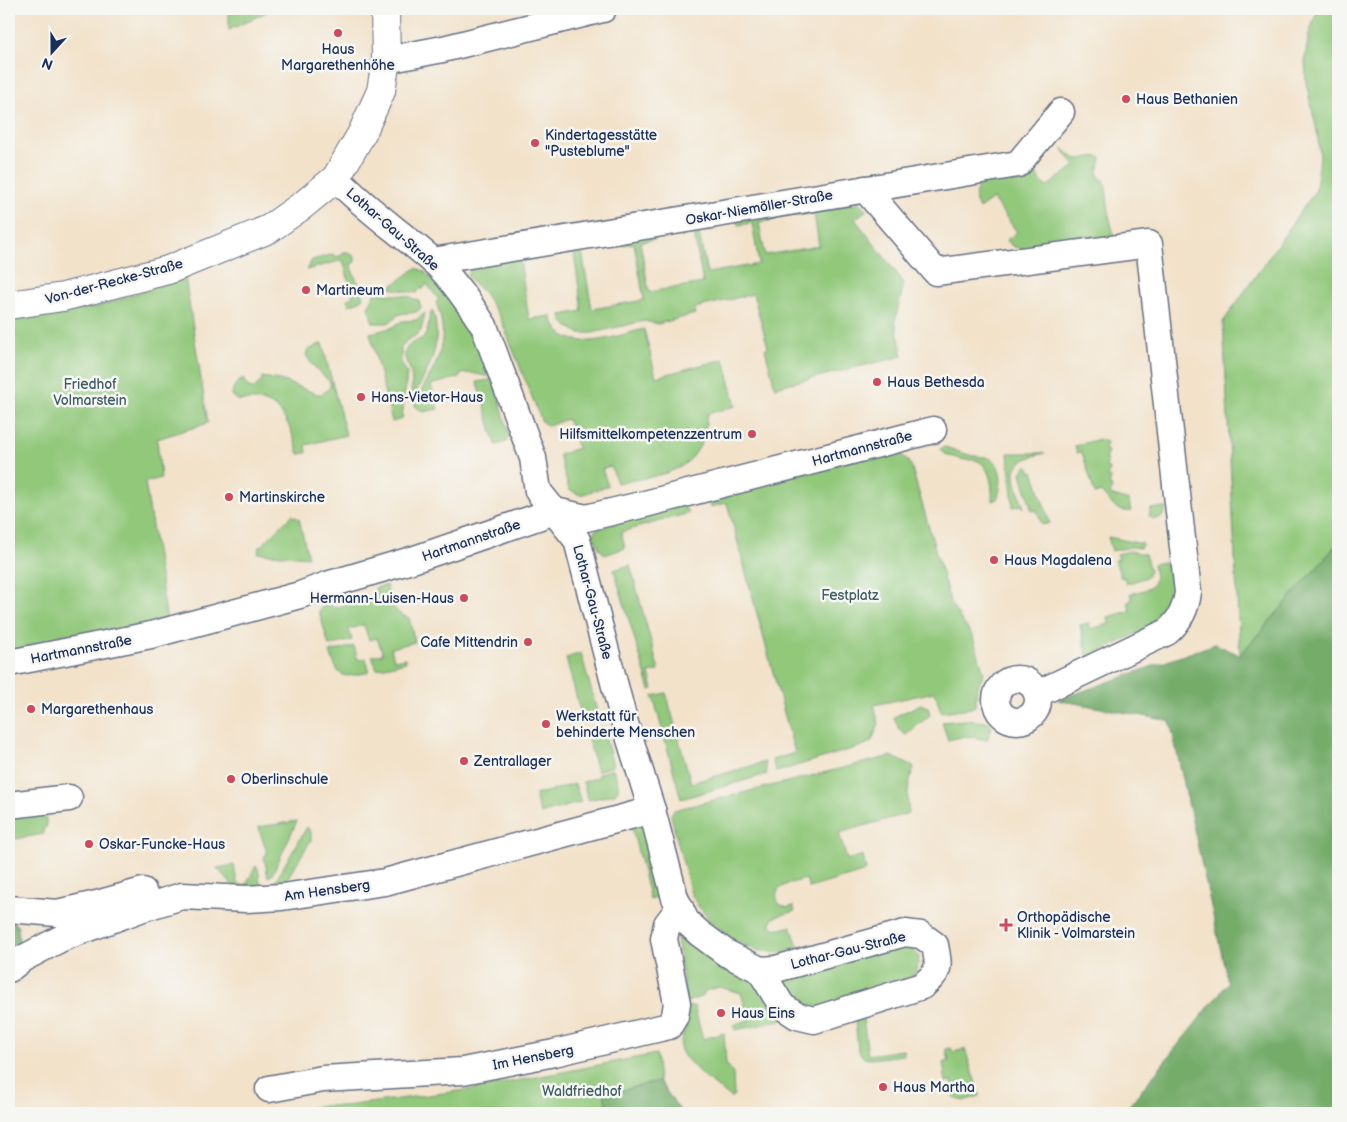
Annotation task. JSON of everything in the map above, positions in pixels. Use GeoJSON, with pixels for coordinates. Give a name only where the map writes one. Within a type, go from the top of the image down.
{"type":"FeatureCollection","features":[{"type":"Feature","properties":{"kind":"street","name":"Von-der-Recke-Straße"},"geometry":{"type":"LineString","coordinates":[[9,305],[64,297],[168,270],[269,229],[303,206],[336,178],[362,133],[381,91],[386,60],[386,9]]}},
{"type":"Feature","properties":{"kind":"street"},"geometry":{"type":"LineString","coordinates":[[386,60],[442,49],[603,9]]}},
{"type":"Feature","properties":{"kind":"street","name":"Oskar-Niemöller-Straße"},"geometry":{"type":"LineString","coordinates":[[434,261],[1018,164],[1061,112]]}},
{"type":"Feature","properties":{"kind":"street","name":"Lothar-Gau-Straße"},"geometry":{"type":"LineString","coordinates":[[336,178],[355,198],[434,261],[476,313],[484,326],[533,458],[538,491],[578,540],[619,703],[652,810],[675,898],[686,921],[726,953],[760,970],[776,969],[905,933],[921,935],[935,945],[938,963],[935,975],[922,986],[814,1020],[797,1016],[782,1006],[760,970]]}},
{"type":"Feature","properties":{"kind":"street"},"geometry":{"type":"LineString","coordinates":[[865,189],[936,272],[1149,244],[1188,592],[1187,604],[1175,625],[1166,632],[1037,694]]}},
{"type":"Feature","properties":{"kind":"street","name":"Hartmannstraße"},"geometry":{"type":"LineString","coordinates":[[9,663],[141,637],[300,595],[415,559],[555,511],[586,518],[933,430]]}},
{"type":"Feature","properties":{"kind":"street"},"geometry":{"type":"LineString","coordinates":[[9,805],[69,798]]}},
{"type":"Feature","properties":{"kind":"street","name":"Am Hensberg"},"geometry":{"type":"LineString","coordinates":[[9,969],[15,963],[62,938],[143,908],[182,896],[246,899],[282,897],[385,882],[652,810]]}},
{"type":"Feature","properties":{"kind":"street"},"geometry":{"type":"LineString","coordinates":[[9,909],[57,913],[97,904],[136,892],[187,887],[223,898]]}},
{"type":"Feature","properties":{"kind":"street","name":"Im Hensberg"},"geometry":{"type":"LineString","coordinates":[[269,1089],[323,1079],[463,1071],[554,1053],[668,1026],[675,1016],[677,1003],[664,939],[667,924],[680,907]]}},
{"type":"Feature","properties":{"kind":"green space"},"geometry":{"type":"Polygon","coordinates":[[[229,9],[273,9],[229,30],[229,9]]]}},
{"type":"Feature","properties":{"kind":"green space"},"geometry":{"type":"Polygon","coordinates":[[[1318,9],[1338,9],[1338,543],[1240,655],[1223,322],[1316,190],[1320,156],[1317,131],[1306,83],[1305,58],[1309,34],[1318,9]]]}},
{"type":"Feature","properties":{"kind":"green space"},"geometry":{"type":"Polygon","coordinates":[[[1062,148],[1078,159],[1095,156],[1101,158],[1098,172],[1099,177],[1105,181],[1110,220],[1116,242],[1023,249],[1014,247],[1007,240],[1017,232],[993,199],[979,209],[976,198],[977,190],[982,182],[991,176],[1033,170],[1046,187],[1075,166],[1062,148]]]}},
{"type":"Feature","properties":{"kind":"green space"},"geometry":{"type":"Polygon","coordinates":[[[858,202],[867,210],[855,219],[904,283],[895,321],[903,356],[775,387],[765,349],[768,347],[753,294],[695,308],[695,314],[658,324],[644,321],[592,333],[579,333],[563,322],[561,315],[582,311],[574,253],[559,255],[557,248],[595,243],[596,250],[582,252],[592,309],[644,300],[634,243],[618,246],[617,239],[655,233],[656,239],[640,242],[649,292],[703,283],[694,233],[677,236],[676,229],[715,222],[716,229],[699,233],[707,273],[759,264],[752,223],[738,225],[736,219],[773,212],[775,220],[759,222],[765,255],[819,246],[814,213],[795,216],[794,209],[858,202]]]}},
{"type":"Feature","properties":{"kind":"green space"},"geometry":{"type":"Polygon","coordinates":[[[343,252],[348,252],[355,257],[355,262],[351,264],[352,269],[362,290],[362,300],[349,305],[347,299],[353,297],[343,260],[306,270],[312,260],[334,254],[334,257],[343,255],[343,252]]]}},
{"type":"Feature","properties":{"kind":"green space"},"geometry":{"type":"Polygon","coordinates":[[[535,253],[536,259],[520,261],[529,319],[551,316],[557,329],[566,337],[578,340],[605,339],[644,329],[656,377],[724,359],[736,406],[707,414],[704,434],[698,449],[690,460],[679,468],[651,477],[617,483],[611,466],[602,469],[608,486],[580,495],[569,490],[559,455],[578,448],[567,419],[548,426],[542,422],[500,317],[484,293],[467,276],[474,265],[535,253]]]}},
{"type":"Feature","properties":{"kind":"green space"},"geometry":{"type":"Polygon","coordinates":[[[416,268],[424,271],[457,306],[467,320],[492,376],[466,373],[461,374],[460,377],[431,385],[438,409],[423,412],[415,406],[415,402],[435,366],[442,343],[441,317],[436,302],[439,300],[427,284],[422,290],[420,288],[417,293],[389,288],[416,268]]]}},
{"type":"Feature","properties":{"kind":"green space","name":"Friedhof Volmarstein"},"geometry":{"type":"Polygon","coordinates":[[[185,277],[208,423],[157,439],[161,478],[145,482],[167,620],[9,652],[9,320],[97,307],[185,277]]]}},
{"type":"Feature","properties":{"kind":"green space"},"geometry":{"type":"Polygon","coordinates":[[[374,293],[408,296],[419,301],[421,308],[413,313],[398,315],[388,323],[373,323],[368,307],[374,293]]]}},
{"type":"Feature","properties":{"kind":"green space"},"geometry":{"type":"Polygon","coordinates":[[[432,311],[436,326],[433,356],[410,402],[412,377],[405,358],[405,351],[426,334],[432,311]]]}},
{"type":"Feature","properties":{"kind":"green space"},"geometry":{"type":"Polygon","coordinates":[[[425,313],[421,331],[407,340],[401,347],[401,362],[407,373],[402,419],[392,422],[370,333],[391,328],[402,321],[416,320],[425,313]]]}},
{"type":"Feature","properties":{"kind":"green space"},"geometry":{"type":"Polygon","coordinates":[[[322,343],[346,435],[306,445],[307,453],[299,454],[286,420],[274,407],[266,402],[257,400],[237,400],[232,395],[232,392],[236,384],[243,379],[248,387],[254,388],[262,381],[262,377],[280,380],[317,394],[322,394],[330,387],[330,382],[313,366],[306,355],[307,351],[322,343]]]}},
{"type":"Feature","properties":{"kind":"green space"},"geometry":{"type":"Polygon","coordinates":[[[494,379],[510,438],[506,442],[496,445],[477,382],[494,379]]]}},
{"type":"Feature","properties":{"kind":"green space"},"geometry":{"type":"Polygon","coordinates":[[[1099,439],[1107,442],[1105,450],[1108,451],[1105,459],[1108,460],[1106,467],[1110,469],[1107,477],[1111,478],[1109,486],[1112,487],[1110,495],[1129,501],[1131,511],[1117,509],[1101,492],[1095,494],[1082,452],[1077,453],[1075,446],[1099,439]]]}},
{"type":"Feature","properties":{"kind":"green space"},"geometry":{"type":"Polygon","coordinates":[[[945,447],[968,455],[987,457],[995,463],[1001,478],[997,499],[992,501],[990,479],[986,468],[982,464],[977,460],[963,460],[943,453],[940,449],[945,447]]]}},
{"type":"Feature","properties":{"kind":"green space","name":"Festplatz"},"geometry":{"type":"Polygon","coordinates":[[[892,450],[901,454],[911,465],[951,605],[973,637],[984,673],[977,688],[975,706],[941,712],[935,692],[874,705],[879,724],[871,742],[776,772],[772,760],[795,753],[727,503],[710,507],[708,497],[892,450]]]}},
{"type":"Feature","properties":{"kind":"green space"},"geometry":{"type":"Polygon","coordinates":[[[1008,453],[1045,453],[1023,461],[1017,466],[1015,479],[1024,508],[1021,505],[1013,507],[1008,453]]]}},
{"type":"Feature","properties":{"kind":"green space"},"geometry":{"type":"Polygon","coordinates":[[[1028,465],[1031,472],[1033,471],[1050,523],[1042,525],[1037,510],[1032,511],[1021,473],[1028,465]]]}},
{"type":"Feature","properties":{"kind":"green space"},"geometry":{"type":"Polygon","coordinates":[[[681,503],[689,513],[621,532],[625,548],[605,555],[599,548],[593,535],[596,529],[681,503]]]}},
{"type":"Feature","properties":{"kind":"green space"},"geometry":{"type":"Polygon","coordinates":[[[1165,507],[1166,510],[1161,518],[1154,519],[1149,516],[1150,509],[1165,507]]]}},
{"type":"Feature","properties":{"kind":"green space"},"geometry":{"type":"Polygon","coordinates":[[[292,515],[299,519],[308,557],[258,553],[259,548],[292,515]]]}},
{"type":"Feature","properties":{"kind":"green space"},"geometry":{"type":"Polygon","coordinates":[[[1108,537],[1143,544],[1140,548],[1131,547],[1112,551],[1108,537]]]}},
{"type":"Feature","properties":{"kind":"green space"},"geometry":{"type":"Polygon","coordinates":[[[1338,543],[1338,1113],[1123,1113],[1228,983],[1170,721],[1058,700],[1215,644],[1240,655],[1338,543]]]}},
{"type":"Feature","properties":{"kind":"green space"},"geometry":{"type":"Polygon","coordinates":[[[1130,551],[1145,554],[1150,571],[1147,577],[1126,584],[1124,577],[1121,578],[1115,560],[1119,559],[1117,554],[1130,551]]]}},
{"type":"Feature","properties":{"kind":"green space"},"geometry":{"type":"Polygon","coordinates":[[[1163,562],[1175,569],[1177,586],[1169,617],[1088,658],[1080,625],[1089,623],[1091,629],[1109,624],[1108,617],[1130,611],[1128,602],[1132,600],[1130,594],[1151,586],[1154,578],[1153,564],[1163,562]]]}},
{"type":"Feature","properties":{"kind":"green space"},"geometry":{"type":"Polygon","coordinates":[[[630,565],[659,671],[649,673],[653,689],[650,690],[614,570],[630,565]]]}},
{"type":"Feature","properties":{"kind":"green space"},"geometry":{"type":"Polygon","coordinates":[[[386,585],[391,601],[396,609],[399,613],[409,618],[415,642],[391,648],[394,660],[405,658],[406,662],[377,669],[372,656],[383,654],[377,638],[369,640],[364,625],[349,629],[352,640],[329,646],[319,611],[328,602],[334,608],[375,596],[375,588],[386,585]]]}},
{"type":"Feature","properties":{"kind":"green space"},"geometry":{"type":"Polygon","coordinates":[[[354,646],[358,660],[366,658],[369,672],[343,675],[336,668],[330,652],[354,646]]]}},
{"type":"Feature","properties":{"kind":"green space"},"geometry":{"type":"Polygon","coordinates":[[[581,653],[598,714],[597,719],[583,722],[566,658],[581,653]]]}},
{"type":"Feature","properties":{"kind":"green space"},"geometry":{"type":"Polygon","coordinates":[[[666,693],[691,783],[765,762],[767,774],[681,799],[653,696],[666,693]]]}},
{"type":"Feature","properties":{"kind":"green space"},"geometry":{"type":"Polygon","coordinates":[[[921,704],[928,707],[930,715],[906,735],[899,730],[894,717],[921,704]]]}},
{"type":"Feature","properties":{"kind":"green space"},"geometry":{"type":"Polygon","coordinates":[[[964,720],[988,722],[992,726],[987,740],[966,736],[948,740],[942,722],[964,720]]]}},
{"type":"Feature","properties":{"kind":"green space"},"geometry":{"type":"Polygon","coordinates":[[[599,728],[604,732],[613,766],[597,771],[586,732],[599,728]]]}},
{"type":"Feature","properties":{"kind":"green space"},"geometry":{"type":"Polygon","coordinates":[[[891,756],[914,767],[908,790],[909,813],[839,833],[847,860],[863,855],[866,871],[809,888],[806,879],[784,886],[777,893],[779,904],[787,908],[793,906],[795,911],[775,917],[772,919],[771,925],[778,929],[791,926],[799,949],[779,953],[755,950],[737,942],[714,925],[698,906],[691,894],[672,820],[671,814],[674,810],[891,756]]]}},
{"type":"Feature","properties":{"kind":"green space"},"geometry":{"type":"Polygon","coordinates":[[[613,769],[618,782],[617,792],[588,800],[583,782],[613,769]]]}},
{"type":"Feature","properties":{"kind":"green space"},"geometry":{"type":"Polygon","coordinates":[[[575,784],[581,802],[540,814],[535,795],[575,784]]]}},
{"type":"Feature","properties":{"kind":"green space"},"geometry":{"type":"Polygon","coordinates":[[[45,814],[47,826],[43,829],[44,834],[9,840],[9,818],[45,814]]]}},
{"type":"Feature","properties":{"kind":"green space"},"geometry":{"type":"Polygon","coordinates":[[[297,821],[272,875],[268,877],[264,856],[267,855],[259,827],[297,821]]]}},
{"type":"Feature","properties":{"kind":"green space"},"geometry":{"type":"Polygon","coordinates":[[[631,824],[645,826],[662,896],[650,900],[631,824]]]}},
{"type":"Feature","properties":{"kind":"green space"},"geometry":{"type":"Polygon","coordinates":[[[307,827],[311,832],[311,840],[282,887],[277,890],[260,893],[245,892],[231,884],[217,868],[234,865],[237,883],[245,886],[256,866],[258,868],[261,889],[270,890],[307,827]]]}},
{"type":"Feature","properties":{"kind":"green space"},"geometry":{"type":"Polygon","coordinates":[[[9,917],[18,927],[19,941],[15,954],[9,954],[9,917]]]}},
{"type":"Feature","properties":{"kind":"green space"},"geometry":{"type":"Polygon","coordinates":[[[676,931],[755,976],[784,1020],[735,1030],[733,1025],[749,1020],[741,993],[719,987],[705,991],[702,997],[686,1002],[676,931]]]}},
{"type":"Feature","properties":{"kind":"green space"},"geometry":{"type":"Polygon","coordinates":[[[904,944],[912,948],[919,957],[917,969],[911,978],[817,1008],[803,1005],[793,999],[779,978],[904,944]]]}},
{"type":"Feature","properties":{"kind":"green space"},"geometry":{"type":"Polygon","coordinates":[[[694,1006],[703,1039],[724,1033],[726,1064],[733,1074],[734,1095],[731,1098],[703,1076],[684,1056],[680,1048],[686,1027],[686,1007],[694,1006]]]}},
{"type":"Feature","properties":{"kind":"green space"},"geometry":{"type":"Polygon","coordinates":[[[863,1018],[868,1055],[903,1050],[904,1055],[864,1058],[858,1050],[855,1019],[863,1018]]]}},
{"type":"Feature","properties":{"kind":"green space"},"geometry":{"type":"Polygon","coordinates":[[[951,1048],[953,1052],[965,1049],[980,1096],[963,1101],[954,1098],[952,1081],[946,1082],[943,1063],[949,1061],[946,1049],[951,1048]]]}},
{"type":"Feature","properties":{"kind":"green space","name":"Waldfriedhof"},"geometry":{"type":"Polygon","coordinates":[[[656,1054],[659,1081],[604,1095],[609,1113],[286,1113],[318,1106],[345,1106],[474,1089],[656,1054]]]}},
{"type":"Feature","properties":{"kind":"green space"},"geometry":{"type":"Polygon","coordinates":[[[659,1081],[682,1113],[609,1113],[604,1095],[659,1081]]]}},
{"type":"Feature","properties":{"kind":"place","name":"Haus Margarethenhöhe"},"geometry":{"type":"Point","coordinates":[338,33]}},
{"type":"Feature","properties":{"kind":"place","name":"Haus Bethanien"},"geometry":{"type":"Point","coordinates":[1126,99]}},
{"type":"Feature","properties":{"kind":"place","name":"Kindertagesstätte \"Pusteblume\""},"geometry":{"type":"Point","coordinates":[535,143]}},
{"type":"Feature","properties":{"kind":"place","name":"Martineum"},"geometry":{"type":"Point","coordinates":[306,290]}},
{"type":"Feature","properties":{"kind":"place","name":"Haus Bethesda"},"geometry":{"type":"Point","coordinates":[877,382]}},
{"type":"Feature","properties":{"kind":"place","name":"Hans-Vietor-Haus"},"geometry":{"type":"Point","coordinates":[361,397]}},
{"type":"Feature","properties":{"kind":"place","name":"Hilfsmittelkompetenzzentrum"},"geometry":{"type":"Point","coordinates":[752,434]}},
{"type":"Feature","properties":{"kind":"place","name":"Martinskirche"},"geometry":{"type":"Point","coordinates":[229,497]}},
{"type":"Feature","properties":{"kind":"place","name":"Haus Magdalena"},"geometry":{"type":"Point","coordinates":[994,560]}},
{"type":"Feature","properties":{"kind":"place","name":"Hermann-Luisen-Haus"},"geometry":{"type":"Point","coordinates":[464,598]}},
{"type":"Feature","properties":{"kind":"place","name":"Cafe Mittendrin"},"geometry":{"type":"Point","coordinates":[528,642]}},
{"type":"Feature","properties":{"kind":"place","name":"Margarethenhaus"},"geometry":{"type":"Point","coordinates":[31,709]}},
{"type":"Feature","properties":{"kind":"place","name":"Werkstatt für behinderte Menschen"},"geometry":{"type":"Point","coordinates":[546,724]}},
{"type":"Feature","properties":{"kind":"place","name":"Zentrallager"},"geometry":{"type":"Point","coordinates":[464,761]}},
{"type":"Feature","properties":{"kind":"place","name":"Oberlinschule"},"geometry":{"type":"Point","coordinates":[231,779]}},
{"type":"Feature","properties":{"kind":"place","name":"Oskar-Funcke-Haus"},"geometry":{"type":"Point","coordinates":[89,844]}},
{"type":"Feature","properties":{"kind":"place","name":"Orthopädische Klinik - Volmarstein"},"geometry":{"type":"Point","coordinates":[1006,925]}},
{"type":"Feature","properties":{"kind":"place","name":"Haus Eins"},"geometry":{"type":"Point","coordinates":[721,1013]}},
{"type":"Feature","properties":{"kind":"place","name":"Haus Martha"},"geometry":{"type":"Point","coordinates":[883,1087]}}]}
